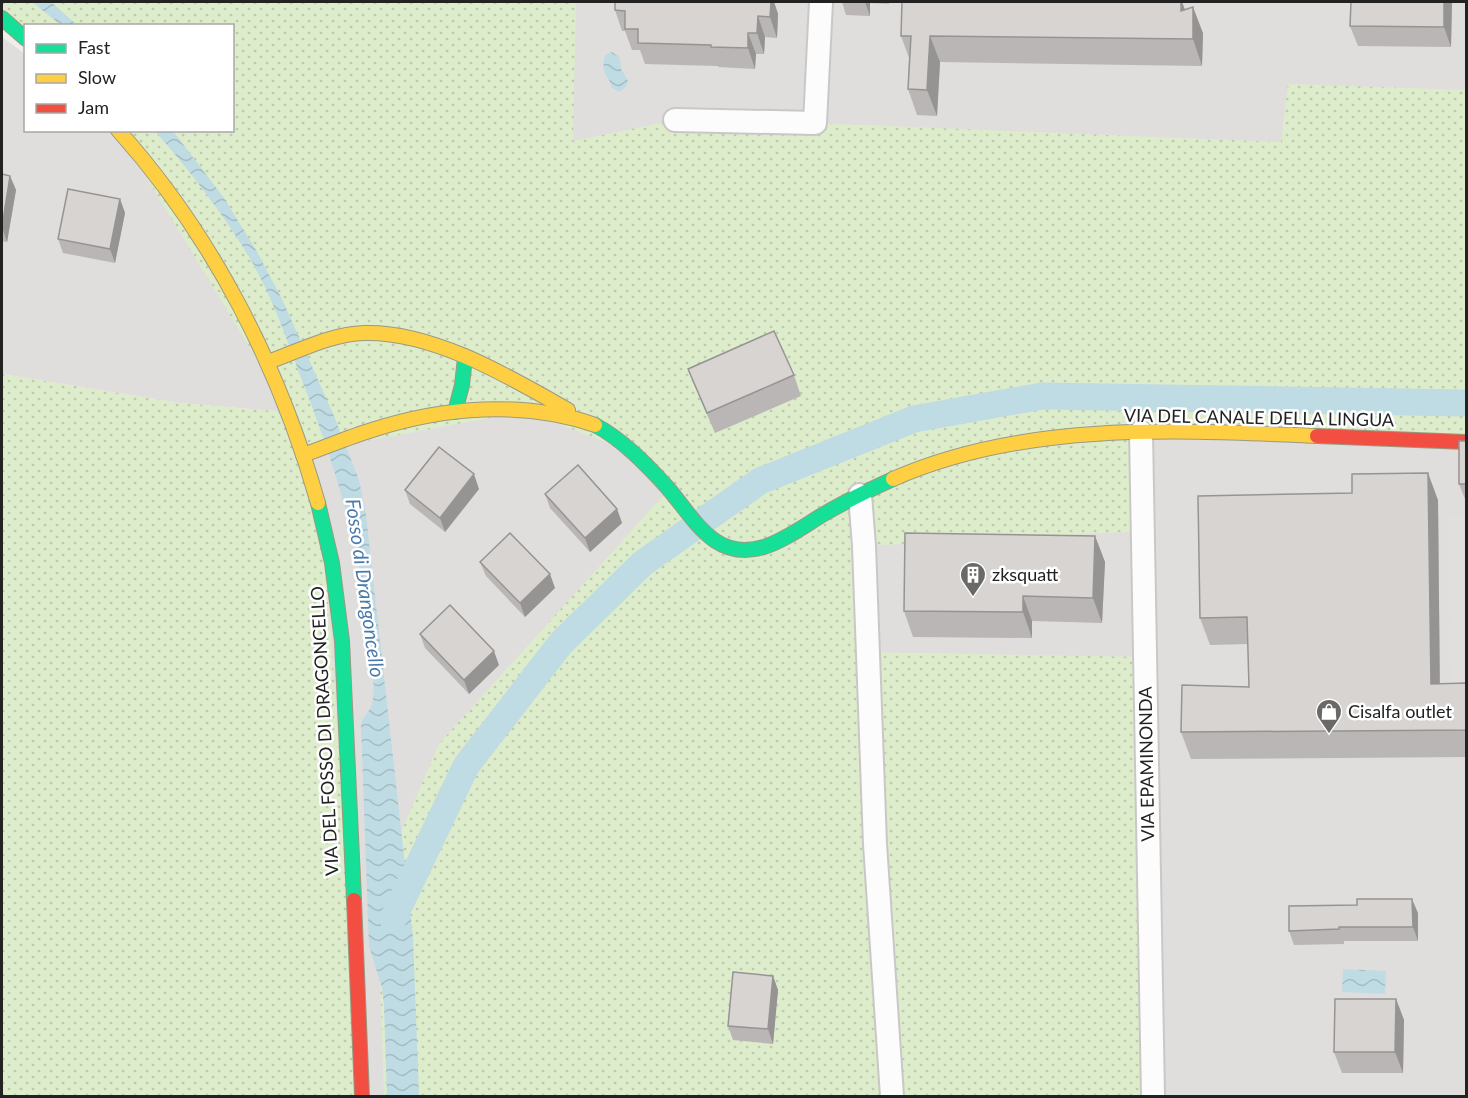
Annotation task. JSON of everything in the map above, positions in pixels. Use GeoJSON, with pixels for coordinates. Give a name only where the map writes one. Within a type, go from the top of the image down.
{"type":"FeatureCollection","features":[{"type":"Feature","properties":{"kind":"street"},"geometry":{"type":"LineString","coordinates":[[675,120],[815,123],[821,2]]}},
{"type":"Feature","properties":{"kind":"street"},"geometry":{"type":"LineString","coordinates":[[2,18],[24,37]]}},
{"type":"Feature","properties":{"kind":"street","name":"VIA DEL FOSSO DI DRAGONCELLO"},"geometry":{"type":"LineString","coordinates":[[120,132],[161,182],[202,240],[272,360],[308,453],[323,519],[339,611],[362,1096]]}},
{"type":"Feature","properties":{"kind":"street"},"geometry":{"type":"LineString","coordinates":[[272,360],[324,341],[353,334],[382,333],[406,337],[465,358],[527,387],[598,426]]}},
{"type":"Feature","properties":{"kind":"street"},"geometry":{"type":"LineString","coordinates":[[455,411],[463,384],[465,358]]}},
{"type":"Feature","properties":{"kind":"street","name":"VIA DEL CANALE DELLA LINGUA"},"geometry":{"type":"LineString","coordinates":[[308,453],[363,433],[455,411],[498,409],[556,416],[598,426],[651,471],[707,535],[726,547],[746,550],[764,547],[860,495],[918,469],[973,452],[1050,439],[1141,432],[1213,432],[1467,442]]}},
{"type":"Feature","properties":{"kind":"street","name":"VIA EPAMINONDA"},"geometry":{"type":"LineString","coordinates":[[1141,432],[1153,1096]]}},
{"type":"Feature","properties":{"kind":"street"},"geometry":{"type":"LineString","coordinates":[[860,495],[864,546],[875,844],[892,1096]]}},
{"type":"Feature","properties":{"kind":"shaded area"},"geometry":{"type":"Polygon","coordinates":[[[2,2],[1466,2],[1466,1096],[362,1096],[287,412],[180,403],[2,374],[2,37],[24,53],[24,132],[234,132],[234,24],[213,24],[2,2]]]}},
{"type":"Feature","properties":{"kind":"shaded area"},"geometry":{"type":"Polygon","coordinates":[[[1448,516],[1466,516],[1466,702],[1450,703],[1448,516]]]}},
{"type":"Feature","properties":{"kind":"green space"},"geometry":{"type":"Polygon","coordinates":[[[2,2],[576,2],[573,141],[675,120],[815,123],[1281,142],[1288,84],[1466,90],[1466,437],[1141,432],[1143,531],[864,546],[868,652],[1145,657],[1151,1096],[384,1096],[377,888],[439,744],[669,489],[628,451],[526,411],[313,451],[119,132],[234,132],[234,24],[24,25],[2,18],[2,2]]]}},
{"type":"Feature","properties":{"kind":"green space"},"geometry":{"type":"Polygon","coordinates":[[[2,374],[180,403],[287,412],[323,519],[362,1096],[2,1096],[2,374]]]}},
{"type":"Feature","properties":{"kind":"water"},"geometry":{"type":"Polygon","coordinates":[[[32,2],[51,2],[76,24],[60,24],[32,2]]]}},
{"type":"Feature","properties":{"kind":"water"},"geometry":{"type":"Polygon","coordinates":[[[612,52],[620,58],[621,69],[628,81],[625,88],[619,92],[612,88],[604,71],[605,55],[612,52]]]}},
{"type":"Feature","properties":{"kind":"water","name":"Fosso di Drangoncello"},"geometry":{"type":"Polygon","coordinates":[[[156,132],[174,132],[224,198],[256,250],[282,299],[334,416],[359,480],[366,515],[413,937],[419,1096],[387,1096],[382,988],[369,946],[361,724],[371,707],[374,687],[366,611],[354,542],[324,441],[266,289],[242,245],[194,178],[156,132]]]}},
{"type":"Feature","properties":{"kind":"water"},"geometry":{"type":"Polygon","coordinates":[[[1343,969],[1386,971],[1385,994],[1342,992],[1343,969]]]}},
{"type":"Feature","properties":{"kind":"building"},"geometry":{"type":"Polygon","coordinates":[[[615,2],[771,2],[770,17],[758,16],[757,33],[748,33],[748,48],[638,43],[638,29],[625,29],[625,11],[615,10],[615,2]]]}},
{"type":"Feature","properties":{"kind":"building"},"geometry":{"type":"Polygon","coordinates":[[[902,2],[1181,2],[1181,11],[1193,7],[1193,39],[930,36],[927,90],[908,89],[911,36],[901,36],[902,2]]]}},
{"type":"Feature","properties":{"kind":"building"},"geometry":{"type":"Polygon","coordinates":[[[1351,2],[1444,2],[1444,27],[1350,26],[1351,2]]]}},
{"type":"Feature","properties":{"kind":"building"},"geometry":{"type":"Polygon","coordinates":[[[2,174],[10,176],[2,227],[2,174]]]}},
{"type":"Feature","properties":{"kind":"building"},"geometry":{"type":"Polygon","coordinates":[[[68,189],[120,199],[110,249],[58,239],[68,189]]]}},
{"type":"Feature","properties":{"kind":"building"},"geometry":{"type":"Polygon","coordinates":[[[774,331],[794,375],[707,413],[688,369],[774,331]]]}},
{"type":"Feature","properties":{"kind":"building"},"geometry":{"type":"Polygon","coordinates":[[[1459,441],[1467,441],[1467,484],[1459,484],[1459,441]]]}},
{"type":"Feature","properties":{"kind":"building"},"geometry":{"type":"Polygon","coordinates":[[[439,447],[474,474],[440,518],[405,490],[439,447]]]}},
{"type":"Feature","properties":{"kind":"building"},"geometry":{"type":"Polygon","coordinates":[[[578,465],[617,509],[585,538],[545,494],[578,465]]]}},
{"type":"Feature","properties":{"kind":"building"},"geometry":{"type":"Polygon","coordinates":[[[1428,473],[1431,684],[1467,683],[1467,730],[1181,732],[1182,685],[1249,687],[1247,617],[1200,618],[1198,496],[1352,493],[1352,474],[1428,473]]]}},
{"type":"Feature","properties":{"kind":"building"},"geometry":{"type":"Polygon","coordinates":[[[510,533],[550,574],[520,603],[480,562],[510,533]]]}},
{"type":"Feature","properties":{"kind":"building"},"geometry":{"type":"Polygon","coordinates":[[[905,533],[1095,536],[1093,598],[1023,596],[1023,612],[904,611],[905,533]]]}},
{"type":"Feature","properties":{"kind":"building"},"geometry":{"type":"Polygon","coordinates":[[[450,605],[494,651],[464,680],[420,634],[450,605]]]}},
{"type":"Feature","properties":{"kind":"building"},"geometry":{"type":"Polygon","coordinates":[[[1357,899],[1412,899],[1413,927],[1339,927],[1339,929],[1289,931],[1289,906],[1357,905],[1357,899]]]}},
{"type":"Feature","properties":{"kind":"building"},"geometry":{"type":"Polygon","coordinates":[[[733,972],[773,976],[768,1029],[728,1026],[733,972]]]}},
{"type":"Feature","properties":{"kind":"building"},"geometry":{"type":"Polygon","coordinates":[[[1335,999],[1396,999],[1395,1052],[1334,1052],[1335,999]]]}},
{"type":"Feature","properties":{"kind":"waterway"},"geometry":{"type":"LineString","coordinates":[[393,919],[466,766],[561,643],[643,563],[760,481],[914,419],[1042,396],[1466,403]]}},
{"type":"Feature","properties":{"kind":"traffic: fast"},"geometry":{"type":"LineString","coordinates":[[2,18],[24,37]]}},
{"type":"Feature","properties":{"kind":"traffic: fast"},"geometry":{"type":"LineString","coordinates":[[455,412],[462,385],[465,358]]}},
{"type":"Feature","properties":{"kind":"traffic: fast"},"geometry":{"type":"LineString","coordinates":[[595,425],[643,461],[707,534],[718,543],[732,548],[747,550],[772,544],[866,491],[893,479]]}},
{"type":"Feature","properties":{"kind":"traffic: fast"},"geometry":{"type":"LineString","coordinates":[[318,503],[332,563],[342,641],[354,900]]}},
{"type":"Feature","properties":{"kind":"traffic: slow"},"geometry":{"type":"LineString","coordinates":[[120,132],[184,214],[213,258],[239,305],[284,402],[318,503]]}},
{"type":"Feature","properties":{"kind":"traffic: slow"},"geometry":{"type":"LineString","coordinates":[[268,362],[339,336],[364,333],[390,334],[444,348],[470,358],[568,410]]}},
{"type":"Feature","properties":{"kind":"traffic: slow"},"geometry":{"type":"LineString","coordinates":[[303,455],[399,422],[455,412],[484,410],[540,412],[595,425]]}},
{"type":"Feature","properties":{"kind":"traffic: slow"},"geometry":{"type":"LineString","coordinates":[[893,479],[943,460],[995,447],[1048,438],[1156,432],[1317,436]]}},
{"type":"Feature","properties":{"kind":"traffic: jam"},"geometry":{"type":"LineString","coordinates":[[1317,436],[1466,442]]}},
{"type":"Feature","properties":{"kind":"traffic: jam"},"geometry":{"type":"LineString","coordinates":[[354,900],[362,1096]]}},
{"type":"Feature","properties":{"kind":"place","name":"zksquatt"},"geometry":{"type":"Point","coordinates":[973,598]}},
{"type":"Feature","properties":{"kind":"place","name":"Cisalfa outlet"},"geometry":{"type":"Point","coordinates":[1329,735]}}]}
